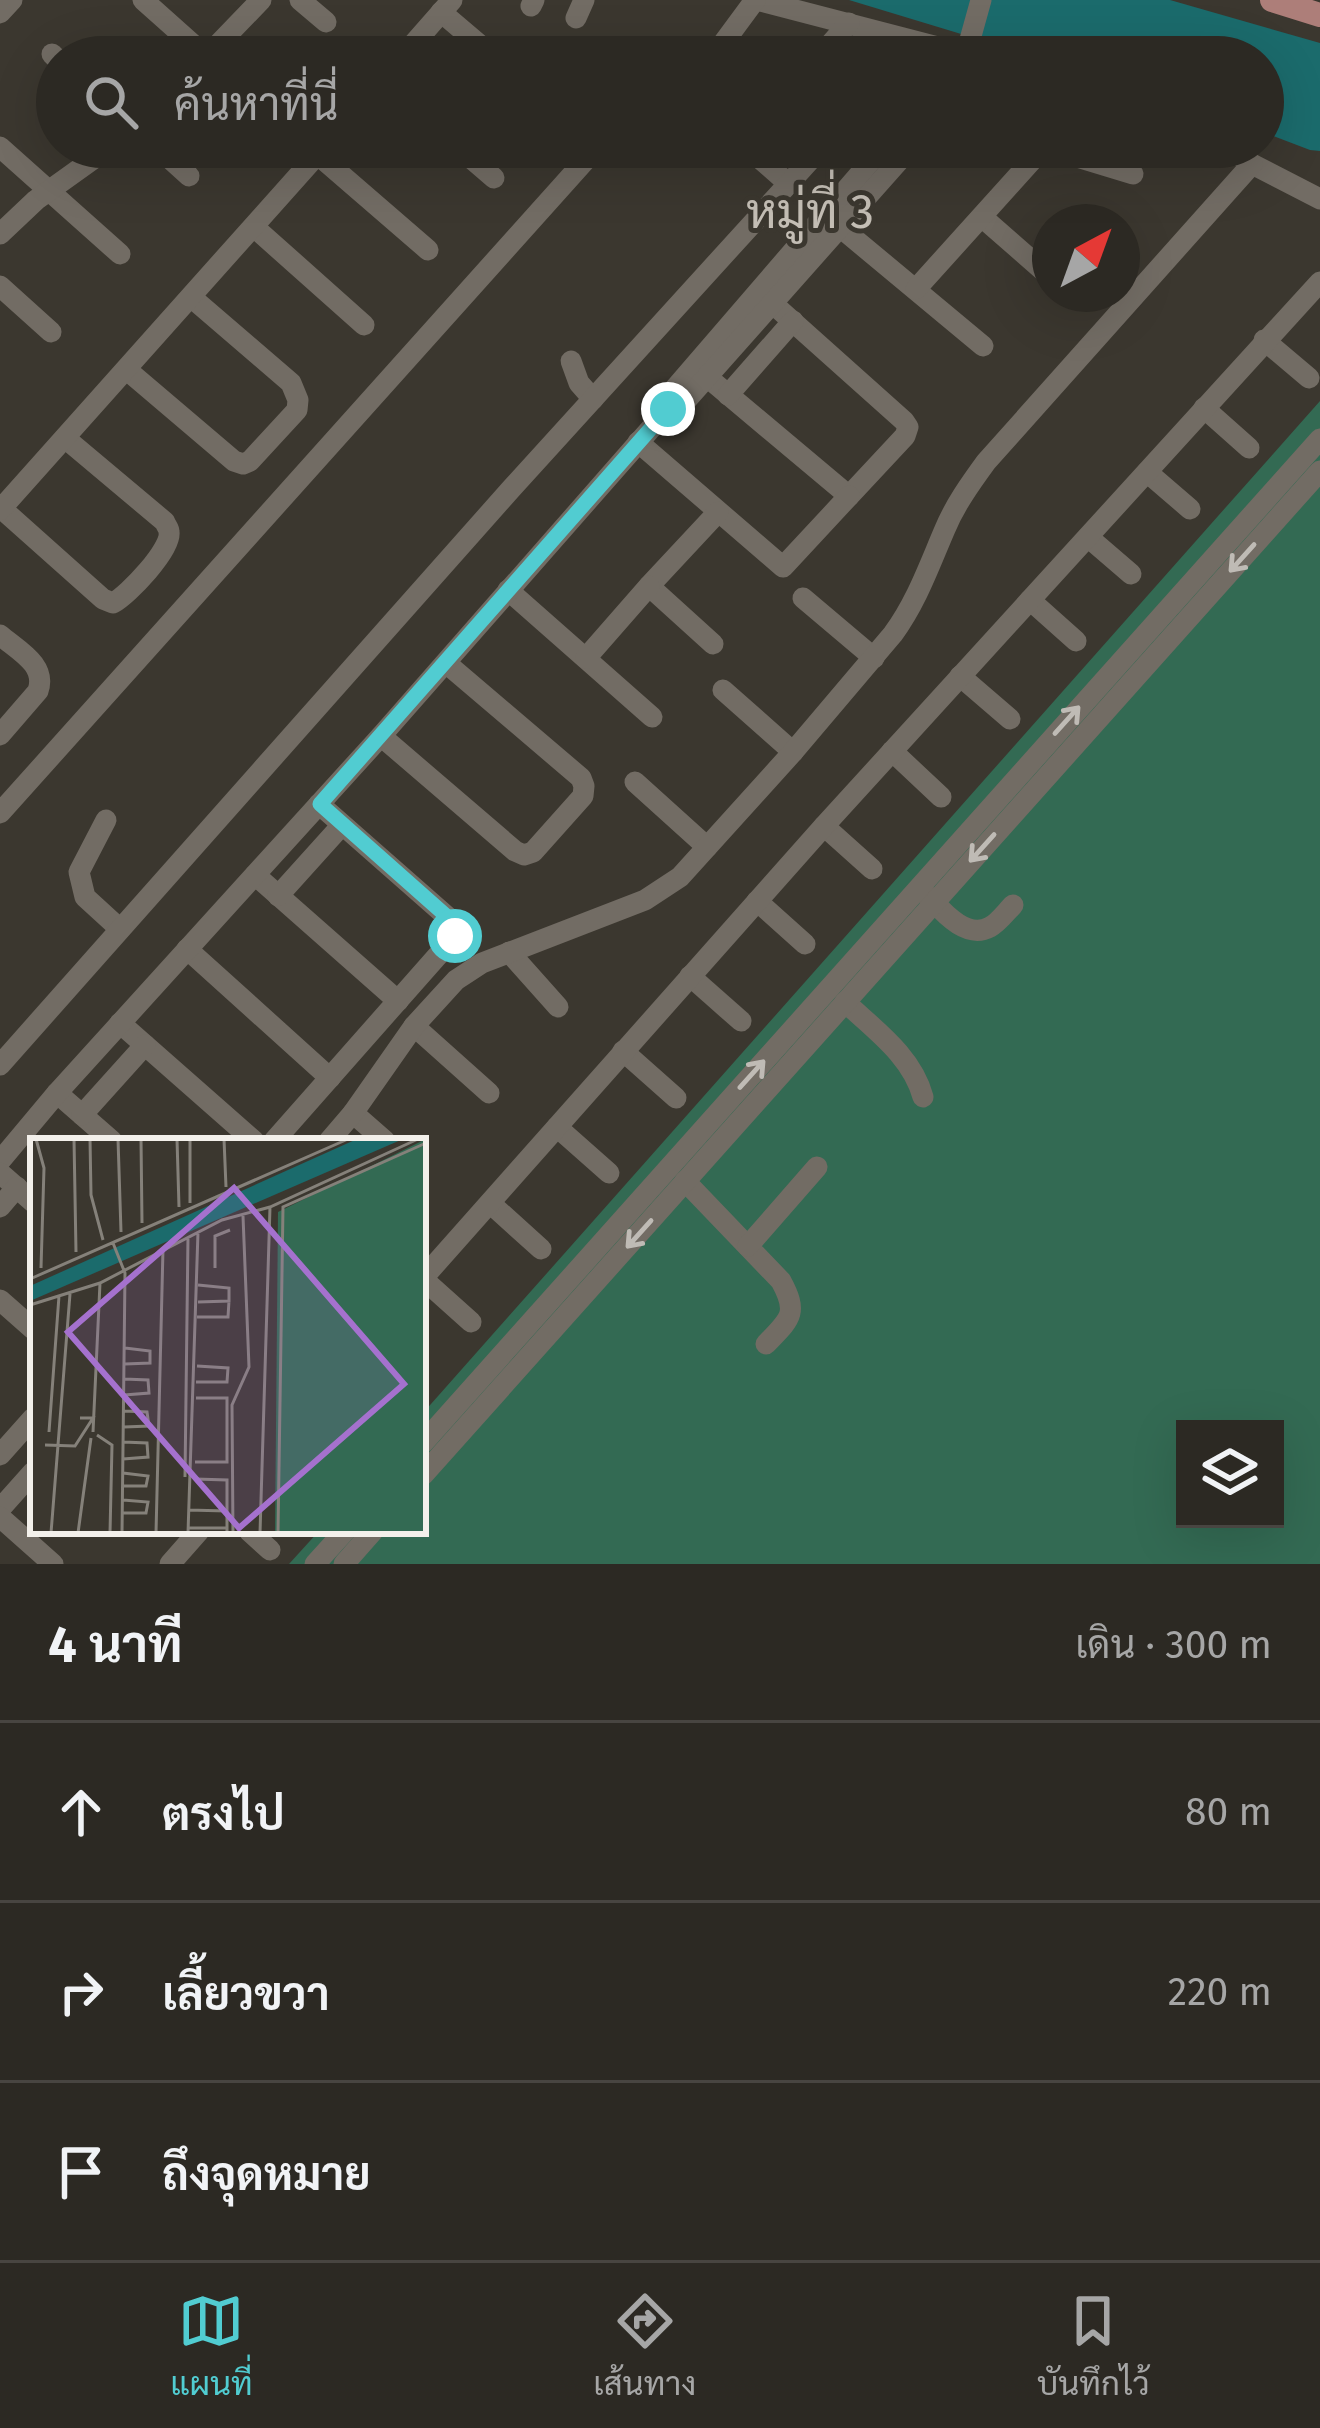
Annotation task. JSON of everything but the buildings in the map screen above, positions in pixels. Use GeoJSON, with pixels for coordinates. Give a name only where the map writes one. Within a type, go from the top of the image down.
{"type":"FeatureCollection","features":[{"type":"Feature","properties":{"kind":"main road"},"geometry":{"type":"LineString","coordinates":[[1272,0],[1320,15]]}},
{"type":"Feature","properties":{"kind":"street"},"geometry":{"type":"LineString","coordinates":[[0,13],[12,0]]}},
{"type":"Feature","properties":{"kind":"street"},"geometry":{"type":"LineString","coordinates":[[143,0],[183,36]]}},
{"type":"Feature","properties":{"kind":"street"},"geometry":{"type":"LineString","coordinates":[[226,36],[261,0]]}},
{"type":"Feature","properties":{"kind":"street"},"geometry":{"type":"LineString","coordinates":[[300,0],[326,22]]}},
{"type":"Feature","properties":{"kind":"street"},"geometry":{"type":"LineString","coordinates":[[729,36],[756,0],[849,22],[881,36]]}},
{"type":"Feature","properties":{"kind":"street"},"geometry":{"type":"LineString","coordinates":[[971,36],[981,0]]}},
{"type":"Feature","properties":{"kind":"street"},"geometry":{"type":"LineString","coordinates":[[421,36],[447,6],[475,36]]}},
{"type":"Feature","properties":{"kind":"street"},"geometry":{"type":"LineString","coordinates":[[837,36],[849,22]]}},
{"type":"Feature","properties":{"kind":"street"},"geometry":{"type":"LineString","coordinates":[[0,147],[120,254]]}},
{"type":"Feature","properties":{"kind":"street"},"geometry":{"type":"LineString","coordinates":[[0,234],[81,168]]}},
{"type":"Feature","properties":{"kind":"street"},"geometry":{"type":"LineString","coordinates":[[181,168],[190,176]]}},
{"type":"Feature","properties":{"kind":"street"},"geometry":{"type":"LineString","coordinates":[[64,438],[165,523],[169,532],[167,546],[124,597],[113,603],[1,509],[64,438],[127,370],[305,168]]}},
{"type":"Feature","properties":{"kind":"street"},"geometry":{"type":"LineString","coordinates":[[339,168],[428,250]]}},
{"type":"Feature","properties":{"kind":"street"},"geometry":{"type":"LineString","coordinates":[[482,168],[494,178]]}},
{"type":"Feature","properties":{"kind":"street"},"geometry":{"type":"LineString","coordinates":[[0,813],[578,168]]}},
{"type":"Feature","properties":{"kind":"street"},"geometry":{"type":"LineString","coordinates":[[771,168],[789,184]]}},
{"type":"Feature","properties":{"kind":"street"},"geometry":{"type":"LineString","coordinates":[[0,1065],[803,168]]}},
{"type":"Feature","properties":{"kind":"street"},"geometry":{"type":"LineString","coordinates":[[0,1161],[638,442],[668,409],[682,405],[772,303],[869,168]]}},
{"type":"Feature","properties":{"kind":"street"},"geometry":{"type":"LineString","coordinates":[[668,409],[670,394],[889,168]]}},
{"type":"Feature","properties":{"kind":"street"},"geometry":{"type":"LineString","coordinates":[[916,289],[1026,168]]}},
{"type":"Feature","properties":{"kind":"street"},"geometry":{"type":"LineString","coordinates":[[1113,168],[1133,174]]}},
{"type":"Feature","properties":{"kind":"street"},"geometry":{"type":"LineString","coordinates":[[331,1138],[414,1026],[456,980],[482,963],[645,900],[680,877],[908,615],[960,498],[986,462],[1248,168]]}},
{"type":"Feature","properties":{"kind":"street"},"geometry":{"type":"LineString","coordinates":[[1260,168],[1320,199]]}},
{"type":"Feature","properties":{"kind":"street"},"geometry":{"type":"LineString","coordinates":[[982,218],[1032,261]]}},
{"type":"Feature","properties":{"kind":"street"},"geometry":{"type":"LineString","coordinates":[[833,221],[983,346]]}},
{"type":"Feature","properties":{"kind":"street"},"geometry":{"type":"LineString","coordinates":[[254,227],[364,325]]}},
{"type":"Feature","properties":{"kind":"street"},"geometry":{"type":"LineString","coordinates":[[426,1276],[824,826],[1320,282]]}},
{"type":"Feature","properties":{"kind":"street"},"geometry":{"type":"LineString","coordinates":[[0,286],[51,332]]}},
{"type":"Feature","properties":{"kind":"street"},"geometry":{"type":"LineString","coordinates":[[127,370],[242,464],[297,410],[291,383],[191,297]]}},
{"type":"Feature","properties":{"kind":"street"},"geometry":{"type":"LineString","coordinates":[[638,442],[783,567],[908,428],[772,303]]}},
{"type":"Feature","properties":{"kind":"street"},"geometry":{"type":"LineString","coordinates":[[728,395],[793,321]]}},
{"type":"Feature","properties":{"kind":"street"},"geometry":{"type":"LineString","coordinates":[[1264,340],[1309,377]]}},
{"type":"Feature","properties":{"kind":"street"},"geometry":{"type":"LineString","coordinates":[[571,361],[579,383],[593,399]]}},
{"type":"Feature","properties":{"kind":"street"},"geometry":{"type":"LineString","coordinates":[[706,376],[849,496]]}},
{"type":"Feature","properties":{"kind":"street"},"geometry":{"type":"LineString","coordinates":[[1204,409],[1249,448]]}},
{"type":"Feature","properties":{"kind":"street"},"geometry":{"type":"LineString","coordinates":[[426,1471],[514,1358],[1129,666],[1320,439]]}},
{"type":"Feature","properties":{"kind":"street"},"geometry":{"type":"LineString","coordinates":[[1129,666],[1320,471]]}},
{"type":"Feature","properties":{"kind":"street"},"geometry":{"type":"LineString","coordinates":[[1147,472],[1190,509]]}},
{"type":"Feature","properties":{"kind":"street"},"geometry":{"type":"LineString","coordinates":[[586,658],[718,512]]}},
{"type":"Feature","properties":{"kind":"street"},"geometry":{"type":"LineString","coordinates":[[1088,537],[1131,574]]}},
{"type":"Feature","properties":{"kind":"street"},"geometry":{"type":"LineString","coordinates":[[650,586],[713,644]]}},
{"type":"Feature","properties":{"kind":"street"},"geometry":{"type":"LineString","coordinates":[[508,590],[652,717]]}},
{"type":"Feature","properties":{"kind":"street"},"geometry":{"type":"LineString","coordinates":[[803,598],[874,658]]}},
{"type":"Feature","properties":{"kind":"street"},"geometry":{"type":"LineString","coordinates":[[1030,600],[1076,641]]}},
{"type":"Feature","properties":{"kind":"street"},"geometry":{"type":"LineString","coordinates":[[0,635],[41,675],[38,691],[0,735]]}},
{"type":"Feature","properties":{"kind":"street"},"geometry":{"type":"LineString","coordinates":[[381,736],[524,855],[533,852],[583,796],[580,778],[446,663]]}},
{"type":"Feature","properties":{"kind":"street"},"geometry":{"type":"LineString","coordinates":[[960,676],[1010,719]]}},
{"type":"Feature","properties":{"kind":"street"},"geometry":{"type":"LineString","coordinates":[[723,690],[793,752]]}},
{"type":"Feature","properties":{"kind":"street"},"geometry":{"type":"LineString","coordinates":[[892,752],[941,797]]}},
{"type":"Feature","properties":{"kind":"street"},"geometry":{"type":"LineString","coordinates":[[635,782],[707,847]]}},
{"type":"Feature","properties":{"kind":"street"},"geometry":{"type":"LineString","coordinates":[[277,1138],[457,930],[320,804]]}},
{"type":"Feature","properties":{"kind":"street"},"geometry":{"type":"LineString","coordinates":[[106,820],[79,872],[85,897],[120,929]]}},
{"type":"Feature","properties":{"kind":"street"},"geometry":{"type":"LineString","coordinates":[[278,896],[342,825]]}},
{"type":"Feature","properties":{"kind":"street"},"geometry":{"type":"LineString","coordinates":[[824,826],[872,869]]}},
{"type":"Feature","properties":{"kind":"street"},"geometry":{"type":"LineString","coordinates":[[255,875],[398,1001]]}},
{"type":"Feature","properties":{"kind":"street"},"geometry":{"type":"LineString","coordinates":[[927,894],[962,927],[975,931],[987,929],[1013,905]]}},
{"type":"Feature","properties":{"kind":"street"},"geometry":{"type":"LineString","coordinates":[[426,1440],[514,1358],[686,1181],[721,1125],[845,1002],[927,894]]}},
{"type":"Feature","properties":{"kind":"street"},"geometry":{"type":"LineString","coordinates":[[757,901],[805,944]]}},
{"type":"Feature","properties":{"kind":"street"},"geometry":{"type":"LineString","coordinates":[[188,949],[331,1078]]}},
{"type":"Feature","properties":{"kind":"street"},"geometry":{"type":"LineString","coordinates":[[509,952],[558,1007]]}},
{"type":"Feature","properties":{"kind":"street"},"geometry":{"type":"LineString","coordinates":[[690,976],[740,1021]]}},
{"type":"Feature","properties":{"kind":"street"},"geometry":{"type":"LineString","coordinates":[[845,1002],[909,1065],[923,1097]]}},
{"type":"Feature","properties":{"kind":"street"},"geometry":{"type":"LineString","coordinates":[[121,1023],[251,1138]]}},
{"type":"Feature","properties":{"kind":"street"},"geometry":{"type":"LineString","coordinates":[[414,1026],[489,1093]]}},
{"type":"Feature","properties":{"kind":"street"},"geometry":{"type":"LineString","coordinates":[[82,1115],[145,1045]]}},
{"type":"Feature","properties":{"kind":"street"},"geometry":{"type":"LineString","coordinates":[[623,1052],[676,1098]]}},
{"type":"Feature","properties":{"kind":"street"},"geometry":{"type":"LineString","coordinates":[[57,1094],[109,1138]]}},
{"type":"Feature","properties":{"kind":"street"},"geometry":{"type":"LineString","coordinates":[[353,1113],[382,1138]]}},
{"type":"Feature","properties":{"kind":"street"},"geometry":{"type":"LineString","coordinates":[[557,1127],[609,1173]]}},
{"type":"Feature","properties":{"kind":"street"},"geometry":{"type":"LineString","coordinates":[[748,1246],[817,1167]]}},
{"type":"Feature","properties":{"kind":"street"},"geometry":{"type":"LineString","coordinates":[[686,1181],[781,1281],[791,1300],[791,1314],[766,1344]]}},
{"type":"Feature","properties":{"kind":"street"},"geometry":{"type":"LineString","coordinates":[[0,1207],[17,1187]]}},
{"type":"Feature","properties":{"kind":"street"},"geometry":{"type":"LineString","coordinates":[[490,1203],[541,1249]]}},
{"type":"Feature","properties":{"kind":"street"},"geometry":{"type":"LineString","coordinates":[[426,1282],[471,1322]]}},
{"type":"Feature","properties":{"kind":"street"},"geometry":{"type":"LineString","coordinates":[[0,1300],[30,1326]]}},
{"type":"Feature","properties":{"kind":"street"},"geometry":{"type":"LineString","coordinates":[[4,1442],[30,1420]]}},
{"type":"Feature","properties":{"kind":"street"},"geometry":{"type":"LineString","coordinates":[[30,1476],[0,1513],[52,1564]]}},
{"type":"Feature","properties":{"kind":"street"},"geometry":{"type":"LineString","coordinates":[[170,1564],[196,1534]]}},
{"type":"Feature","properties":{"kind":"street"},"geometry":{"type":"LineString","coordinates":[[252,1534],[270,1550]]}},
{"type":"Feature","properties":{"kind":"street"},"geometry":{"type":"LineString","coordinates":[[315,1564],[342,1534]]}},
{"type":"Feature","properties":{"kind":"street"},"geometry":{"type":"LineString","coordinates":[[344,1564],[370,1534]]}},
{"type":"Feature","properties":{"kind":"green space"},"geometry":{"type":"Polygon","coordinates":[[[1320,401],[1320,1564],[289,1564],[316,1534],[426,1534],[426,1410],[1320,401]]]}},
{"type":"Feature","properties":{"kind":"water"},"geometry":{"type":"Polygon","coordinates":[[[849,0],[1170,0],[1320,43],[1320,151],[1284,140],[1284,36],[968,36],[849,0]]]}},
{"type":"Feature","properties":{"kind":"district","name":"หมู่ที่ 3"},"geometry":{"type":"Point","coordinates":[810,211]}},
{"type":"Feature","properties":{"kind":"route"},"geometry":{"type":"LineString","coordinates":[[455,936],[452,921],[320,804],[668,409]]}}]}
